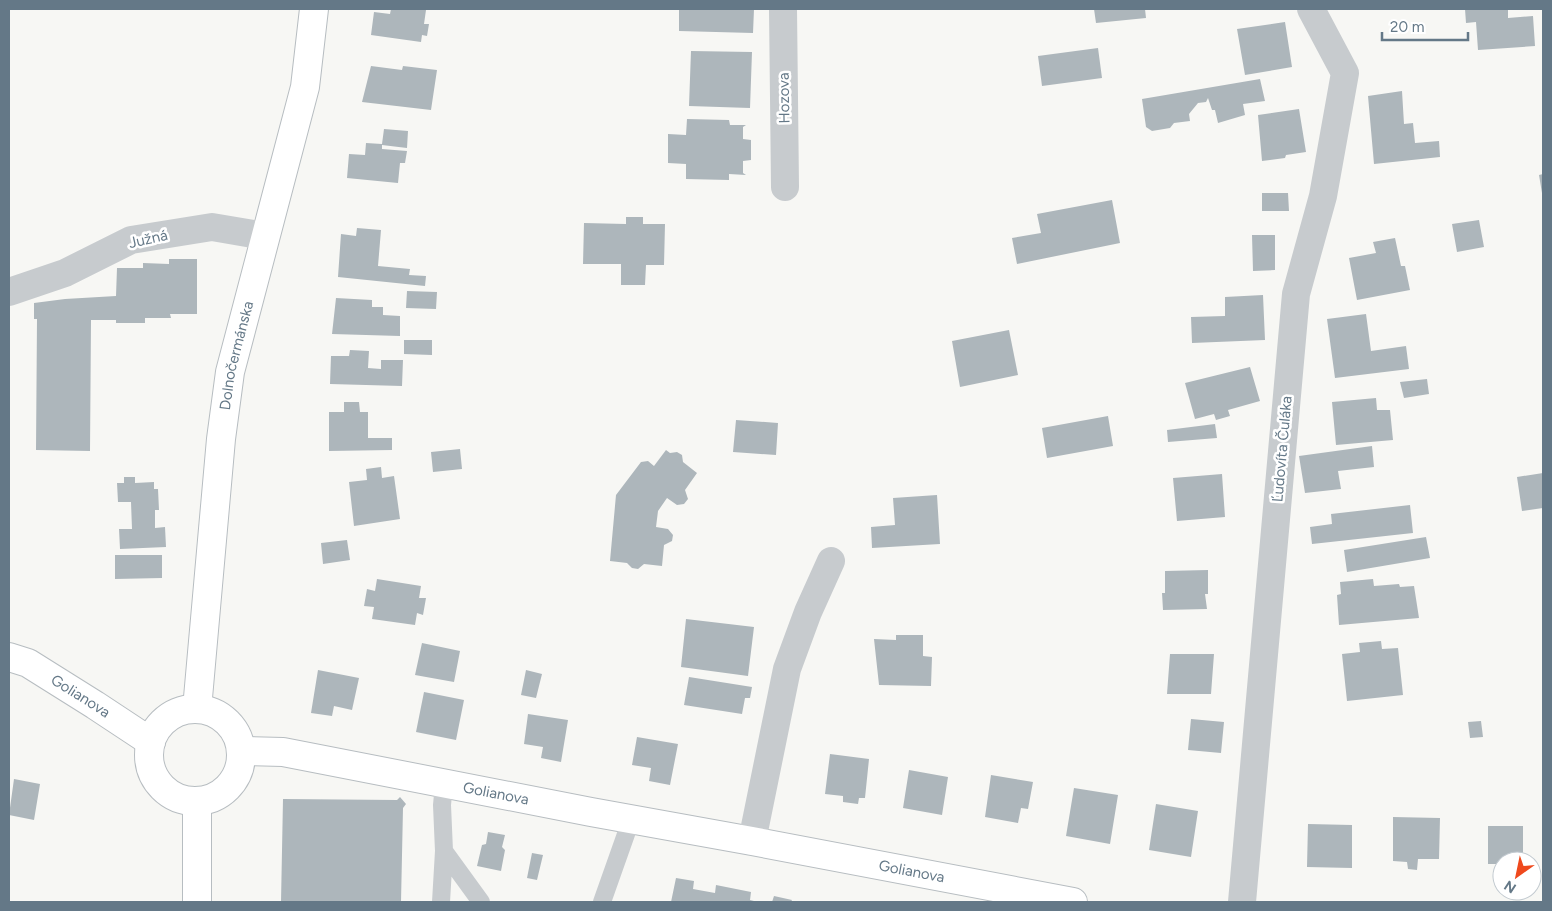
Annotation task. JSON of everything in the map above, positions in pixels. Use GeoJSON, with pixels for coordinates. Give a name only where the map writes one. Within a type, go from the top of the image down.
{"type":"FeatureCollection","features":[{"type":"Feature","properties":{"kind":"street","name":"Dolnočermánska"},"geometry":{"type":"LineString","coordinates":[[197,709],[221,439],[230,372],[305,86],[314,9]]}},
{"type":"Feature","properties":{"kind":"street","name":"Hozova"},"geometry":{"type":"LineString","coordinates":[[783,9],[785,187]]}},
{"type":"Feature","properties":{"kind":"street","name":"Ľudovíta Čuláka"},"geometry":{"type":"LineString","coordinates":[[1242,902],[1296,294],[1323,196],[1345,73],[1311,9]]}},
{"type":"Feature","properties":{"kind":"street","name":"Južná"},"geometry":{"type":"LineString","coordinates":[[9,292],[65,273],[132,240],[212,227],[265,236]]}},
{"type":"Feature","properties":{"kind":"street"},"geometry":{"type":"LineString","coordinates":[[752,841],[788,669],[808,612],[831,561]]}},
{"type":"Feature","properties":{"kind":"street","name":"Golianova"},"geometry":{"type":"LineString","coordinates":[[9,658],[28,663],[150,742]]}},
{"type":"Feature","properties":{"kind":"street"},"geometry":{"type":"LineString","coordinates":[[197,709],[213,712],[226,722],[236,735],[241,750],[238,772],[230,785],[212,797],[197,801],[179,798],[160,785],[152,772],[149,758],[150,742],[157,729],[169,717],[179,711],[197,709]]}},
{"type":"Feature","properties":{"kind":"street","name":"Golianova"},"geometry":{"type":"LineString","coordinates":[[241,750],[284,752],[632,820],[1073,902]]}},
{"type":"Feature","properties":{"kind":"street"},"geometry":{"type":"LineString","coordinates":[[197,801],[197,902]]}},
{"type":"Feature","properties":{"kind":"lane"},"geometry":{"type":"LineString","coordinates":[[441,902],[444,851],[442,805],[444,784]]}},
{"type":"Feature","properties":{"kind":"lane"},"geometry":{"type":"LineString","coordinates":[[602,902],[632,820]]}},
{"type":"Feature","properties":{"kind":"lane"},"geometry":{"type":"LineString","coordinates":[[444,851],[481,902]]}},
{"type":"Feature","properties":{"kind":"building"},"geometry":{"type":"Polygon","coordinates":[[[391,9],[426,10],[424,24],[429,24],[427,36],[422,35],[421,42],[371,35],[374,12],[390,14],[391,9]]]}},
{"type":"Feature","properties":{"kind":"building"},"geometry":{"type":"Polygon","coordinates":[[[679,9],[754,9],[753,33],[679,31],[679,9]]]}},
{"type":"Feature","properties":{"kind":"building"},"geometry":{"type":"Polygon","coordinates":[[[1094,9],[1145,9],[1146,18],[1096,23],[1094,9]]]}},
{"type":"Feature","properties":{"kind":"building"},"geometry":{"type":"Polygon","coordinates":[[[1465,9],[1508,9],[1508,18],[1533,16],[1535,46],[1478,50],[1476,22],[1466,23],[1465,9]]]}},
{"type":"Feature","properties":{"kind":"building"},"geometry":{"type":"Polygon","coordinates":[[[1285,22],[1292,67],[1245,75],[1237,29],[1285,22]]]}},
{"type":"Feature","properties":{"kind":"building"},"geometry":{"type":"Polygon","coordinates":[[[1098,48],[1102,78],[1042,86],[1038,56],[1098,48]]]}},
{"type":"Feature","properties":{"kind":"building"},"geometry":{"type":"Polygon","coordinates":[[[691,51],[752,52],[750,108],[689,106],[691,51]]]}},
{"type":"Feature","properties":{"kind":"building"},"geometry":{"type":"Polygon","coordinates":[[[371,66],[402,70],[403,66],[437,70],[431,110],[362,102],[371,66]]]}},
{"type":"Feature","properties":{"kind":"building"},"geometry":{"type":"Polygon","coordinates":[[[1260,79],[1265,101],[1243,104],[1245,115],[1218,123],[1215,110],[1212,110],[1208,98],[1206,102],[1198,103],[1189,114],[1190,121],[1174,123],[1170,128],[1152,131],[1146,127],[1142,99],[1260,79]]]}},
{"type":"Feature","properties":{"kind":"building"},"geometry":{"type":"Polygon","coordinates":[[[1402,91],[1404,124],[1413,123],[1415,143],[1439,141],[1440,157],[1374,164],[1368,96],[1402,91]]]}},
{"type":"Feature","properties":{"kind":"building"},"geometry":{"type":"Polygon","coordinates":[[[1299,109],[1306,152],[1286,155],[1285,158],[1262,161],[1258,115],[1299,109]]]}},
{"type":"Feature","properties":{"kind":"building"},"geometry":{"type":"Polygon","coordinates":[[[687,119],[729,120],[730,125],[746,125],[743,127],[743,139],[751,140],[751,160],[743,161],[743,173],[746,175],[729,174],[729,180],[686,179],[686,164],[668,163],[668,134],[686,135],[687,119]]]}},
{"type":"Feature","properties":{"kind":"building"},"geometry":{"type":"Polygon","coordinates":[[[384,129],[408,131],[407,148],[382,145],[382,149],[407,151],[405,163],[400,163],[398,183],[347,178],[349,154],[365,155],[366,143],[382,144],[384,129]]]}},
{"type":"Feature","properties":{"kind":"building"},"geometry":{"type":"Polygon","coordinates":[[[1543,174],[1543,193],[1542,193],[1539,175],[1543,174]]]}},
{"type":"Feature","properties":{"kind":"building"},"geometry":{"type":"Polygon","coordinates":[[[1262,193],[1288,193],[1289,211],[1262,211],[1262,193]]]}},
{"type":"Feature","properties":{"kind":"building"},"geometry":{"type":"Polygon","coordinates":[[[1112,200],[1120,243],[1017,264],[1012,238],[1041,233],[1037,214],[1112,200]]]}},
{"type":"Feature","properties":{"kind":"building"},"geometry":{"type":"Polygon","coordinates":[[[626,217],[643,217],[643,224],[665,224],[664,265],[646,265],[645,285],[621,285],[621,264],[583,264],[584,223],[626,224],[626,217]]]}},
{"type":"Feature","properties":{"kind":"building"},"geometry":{"type":"Polygon","coordinates":[[[1479,220],[1484,247],[1457,252],[1452,224],[1479,220]]]}},
{"type":"Feature","properties":{"kind":"building"},"geometry":{"type":"Polygon","coordinates":[[[357,228],[381,230],[378,266],[410,269],[409,275],[426,276],[425,286],[338,277],[341,234],[356,236],[357,228]]]}},
{"type":"Feature","properties":{"kind":"building"},"geometry":{"type":"Polygon","coordinates":[[[1252,235],[1275,235],[1275,270],[1253,271],[1252,235]]]}},
{"type":"Feature","properties":{"kind":"building"},"geometry":{"type":"Polygon","coordinates":[[[1395,238],[1401,266],[1405,266],[1410,290],[1357,300],[1349,258],[1376,253],[1373,242],[1395,238]]]}},
{"type":"Feature","properties":{"kind":"building"},"geometry":{"type":"Polygon","coordinates":[[[169,259],[197,259],[197,314],[170,314],[171,318],[145,318],[145,323],[116,323],[116,320],[91,320],[90,451],[36,450],[37,319],[34,319],[34,303],[116,296],[117,268],[143,268],[143,263],[169,264],[169,259]]]}},
{"type":"Feature","properties":{"kind":"building"},"geometry":{"type":"Polygon","coordinates":[[[407,291],[437,292],[436,309],[406,308],[407,291]]]}},
{"type":"Feature","properties":{"kind":"building"},"geometry":{"type":"Polygon","coordinates":[[[1263,295],[1265,340],[1192,343],[1191,317],[1225,316],[1225,297],[1263,295]]]}},
{"type":"Feature","properties":{"kind":"building"},"geometry":{"type":"Polygon","coordinates":[[[336,298],[372,300],[372,307],[383,307],[383,315],[400,316],[400,336],[332,334],[336,298]]]}},
{"type":"Feature","properties":{"kind":"building"},"geometry":{"type":"Polygon","coordinates":[[[1366,314],[1371,351],[1406,346],[1409,369],[1335,378],[1327,319],[1366,314]]]}},
{"type":"Feature","properties":{"kind":"building"},"geometry":{"type":"Polygon","coordinates":[[[1009,330],[1018,375],[960,387],[952,341],[1009,330]]]}},
{"type":"Feature","properties":{"kind":"building"},"geometry":{"type":"Polygon","coordinates":[[[404,340],[432,340],[432,355],[404,354],[404,340]]]}},
{"type":"Feature","properties":{"kind":"building"},"geometry":{"type":"Polygon","coordinates":[[[350,350],[369,351],[368,368],[381,369],[381,360],[403,360],[402,386],[330,384],[331,356],[349,356],[350,350]]]}},
{"type":"Feature","properties":{"kind":"building"},"geometry":{"type":"Polygon","coordinates":[[[1250,367],[1260,401],[1228,410],[1230,416],[1216,420],[1214,414],[1195,419],[1185,383],[1250,367]]]}},
{"type":"Feature","properties":{"kind":"building"},"geometry":{"type":"Polygon","coordinates":[[[1427,379],[1429,394],[1404,398],[1400,382],[1427,379]]]}},
{"type":"Feature","properties":{"kind":"building"},"geometry":{"type":"Polygon","coordinates":[[[1376,398],[1377,410],[1390,410],[1393,440],[1336,445],[1332,402],[1376,398]]]}},
{"type":"Feature","properties":{"kind":"building"},"geometry":{"type":"Polygon","coordinates":[[[344,402],[359,402],[360,412],[368,412],[368,438],[392,438],[392,450],[329,451],[329,412],[344,412],[344,402]]]}},
{"type":"Feature","properties":{"kind":"building"},"geometry":{"type":"Polygon","coordinates":[[[1108,416],[1113,446],[1047,458],[1042,428],[1108,416]]]}},
{"type":"Feature","properties":{"kind":"building"},"geometry":{"type":"Polygon","coordinates":[[[736,420],[778,423],[776,455],[733,452],[736,420]]]}},
{"type":"Feature","properties":{"kind":"building"},"geometry":{"type":"Polygon","coordinates":[[[1215,424],[1217,438],[1168,442],[1167,430],[1215,424]]]}},
{"type":"Feature","properties":{"kind":"building"},"geometry":{"type":"Polygon","coordinates":[[[1372,446],[1374,467],[1338,471],[1341,489],[1305,493],[1299,456],[1372,446]]]}},
{"type":"Feature","properties":{"kind":"building"},"geometry":{"type":"Polygon","coordinates":[[[460,449],[462,469],[433,472],[431,452],[460,449]]]}},
{"type":"Feature","properties":{"kind":"building"},"geometry":{"type":"Polygon","coordinates":[[[666,450],[670,453],[677,452],[682,455],[683,462],[697,473],[685,490],[688,499],[684,504],[677,505],[667,498],[658,511],[656,527],[668,529],[673,535],[672,541],[664,545],[662,566],[644,564],[638,569],[632,568],[627,563],[610,561],[616,495],[641,462],[648,461],[654,466],[666,450]]]}},
{"type":"Feature","properties":{"kind":"building"},"geometry":{"type":"Polygon","coordinates":[[[381,467],[382,478],[394,476],[400,519],[354,526],[349,482],[367,480],[366,469],[381,467]]]}},
{"type":"Feature","properties":{"kind":"building"},"geometry":{"type":"Polygon","coordinates":[[[1543,473],[1543,508],[1522,511],[1517,477],[1543,473]]]}},
{"type":"Feature","properties":{"kind":"building"},"geometry":{"type":"Polygon","coordinates":[[[1222,474],[1225,517],[1177,521],[1173,478],[1222,474]]]}},
{"type":"Feature","properties":{"kind":"building"},"geometry":{"type":"Polygon","coordinates":[[[124,477],[135,477],[135,483],[154,482],[154,489],[158,489],[159,510],[155,510],[155,528],[165,527],[166,547],[120,549],[119,529],[132,529],[131,502],[118,502],[117,483],[124,483],[124,477]]]}},
{"type":"Feature","properties":{"kind":"building"},"geometry":{"type":"Polygon","coordinates":[[[937,495],[940,544],[872,548],[871,527],[895,525],[893,498],[937,495]]]}},
{"type":"Feature","properties":{"kind":"building"},"geometry":{"type":"Polygon","coordinates":[[[1410,505],[1413,533],[1312,544],[1310,527],[1332,524],[1331,514],[1410,505]]]}},
{"type":"Feature","properties":{"kind":"building"},"geometry":{"type":"Polygon","coordinates":[[[1426,537],[1430,558],[1347,572],[1344,550],[1426,537]]]}},
{"type":"Feature","properties":{"kind":"building"},"geometry":{"type":"Polygon","coordinates":[[[347,540],[350,560],[323,564],[321,543],[347,540]]]}},
{"type":"Feature","properties":{"kind":"building"},"geometry":{"type":"Polygon","coordinates":[[[115,555],[162,555],[162,578],[115,579],[115,555]]]}},
{"type":"Feature","properties":{"kind":"building"},"geometry":{"type":"Polygon","coordinates":[[[1208,570],[1208,594],[1205,594],[1207,609],[1163,610],[1162,593],[1165,593],[1165,571],[1208,570]]]}},
{"type":"Feature","properties":{"kind":"building"},"geometry":{"type":"Polygon","coordinates":[[[377,579],[421,586],[419,598],[426,598],[423,615],[417,613],[415,625],[372,619],[374,607],[364,606],[367,589],[375,591],[377,579]]]}},
{"type":"Feature","properties":{"kind":"building"},"geometry":{"type":"Polygon","coordinates":[[[1373,579],[1374,586],[1399,584],[1400,587],[1414,586],[1419,618],[1339,625],[1337,595],[1341,594],[1340,582],[1373,579]]]}},
{"type":"Feature","properties":{"kind":"building"},"geometry":{"type":"Polygon","coordinates":[[[686,619],[754,627],[748,676],[681,667],[686,619]]]}},
{"type":"Feature","properties":{"kind":"building"},"geometry":{"type":"Polygon","coordinates":[[[896,635],[923,635],[923,656],[932,657],[931,686],[879,685],[874,639],[896,640],[896,635]]]}},
{"type":"Feature","properties":{"kind":"building"},"geometry":{"type":"Polygon","coordinates":[[[1381,641],[1382,649],[1398,648],[1403,695],[1347,701],[1342,654],[1360,652],[1359,643],[1381,641]]]}},
{"type":"Feature","properties":{"kind":"building"},"geometry":{"type":"Polygon","coordinates":[[[422,643],[460,651],[454,682],[415,675],[422,643]]]}},
{"type":"Feature","properties":{"kind":"building"},"geometry":{"type":"Polygon","coordinates":[[[1170,654],[1214,654],[1211,694],[1167,694],[1170,654]]]}},
{"type":"Feature","properties":{"kind":"building"},"geometry":{"type":"Polygon","coordinates":[[[318,670],[359,678],[352,710],[334,706],[332,716],[311,713],[318,670]]]}},
{"type":"Feature","properties":{"kind":"building"},"geometry":{"type":"Polygon","coordinates":[[[526,670],[542,674],[536,698],[521,695],[526,670]]]}},
{"type":"Feature","properties":{"kind":"building"},"geometry":{"type":"Polygon","coordinates":[[[689,677],[752,687],[750,698],[745,698],[742,714],[684,705],[689,677]]]}},
{"type":"Feature","properties":{"kind":"building"},"geometry":{"type":"Polygon","coordinates":[[[424,692],[464,700],[456,740],[416,732],[424,692]]]}},
{"type":"Feature","properties":{"kind":"building"},"geometry":{"type":"Polygon","coordinates":[[[528,714],[568,720],[561,762],[541,758],[543,747],[524,744],[528,714]]]}},
{"type":"Feature","properties":{"kind":"building"},"geometry":{"type":"Polygon","coordinates":[[[1191,719],[1224,722],[1221,753],[1188,750],[1191,719]]]}},
{"type":"Feature","properties":{"kind":"building"},"geometry":{"type":"Polygon","coordinates":[[[1481,721],[1483,737],[1470,738],[1468,722],[1481,721]]]}},
{"type":"Feature","properties":{"kind":"building"},"geometry":{"type":"Polygon","coordinates":[[[637,737],[678,744],[670,785],[649,781],[651,768],[632,765],[637,737]]]}},
{"type":"Feature","properties":{"kind":"building"},"geometry":{"type":"Polygon","coordinates":[[[830,754],[869,759],[865,798],[859,798],[858,804],[843,802],[843,796],[825,794],[830,754]]]}},
{"type":"Feature","properties":{"kind":"building"},"geometry":{"type":"Polygon","coordinates":[[[909,770],[948,777],[942,815],[903,808],[909,770]]]}},
{"type":"Feature","properties":{"kind":"building"},"geometry":{"type":"Polygon","coordinates":[[[991,775],[1033,782],[1028,809],[1021,808],[1018,823],[985,817],[991,775]]]}},
{"type":"Feature","properties":{"kind":"building"},"geometry":{"type":"Polygon","coordinates":[[[14,779],[40,784],[34,820],[9,815],[14,779]]]}},
{"type":"Feature","properties":{"kind":"building"},"geometry":{"type":"Polygon","coordinates":[[[1074,788],[1118,795],[1110,844],[1066,836],[1074,788]]]}},
{"type":"Feature","properties":{"kind":"building"},"geometry":{"type":"Polygon","coordinates":[[[400,797],[406,804],[403,808],[401,902],[281,902],[283,799],[397,800],[400,797]]]}},
{"type":"Feature","properties":{"kind":"building"},"geometry":{"type":"Polygon","coordinates":[[[1156,804],[1198,811],[1191,857],[1149,850],[1156,804]]]}},
{"type":"Feature","properties":{"kind":"building"},"geometry":{"type":"Polygon","coordinates":[[[1393,817],[1440,818],[1439,859],[1418,859],[1417,870],[1408,869],[1407,862],[1393,861],[1393,817]]]}},
{"type":"Feature","properties":{"kind":"building"},"geometry":{"type":"Polygon","coordinates":[[[1308,824],[1352,825],[1352,868],[1307,867],[1308,824]]]}},
{"type":"Feature","properties":{"kind":"building"},"geometry":{"type":"Polygon","coordinates":[[[1488,826],[1523,826],[1523,851],[1492,851],[1492,864],[1488,864],[1488,826]]]}},
{"type":"Feature","properties":{"kind":"building"},"geometry":{"type":"Polygon","coordinates":[[[488,832],[505,835],[502,847],[505,850],[501,871],[477,866],[482,845],[486,844],[488,832]]]}},
{"type":"Feature","properties":{"kind":"building"},"geometry":{"type":"Polygon","coordinates":[[[532,853],[543,855],[537,880],[527,878],[532,853]]]}},
{"type":"Feature","properties":{"kind":"building"},"geometry":{"type":"Polygon","coordinates":[[[676,878],[694,881],[693,889],[715,893],[716,885],[751,892],[750,900],[758,902],[671,902],[676,878]]]}},
{"type":"Feature","properties":{"kind":"building"},"geometry":{"type":"Polygon","coordinates":[[[774,896],[792,900],[791,902],[772,902],[774,896]]]}}]}
